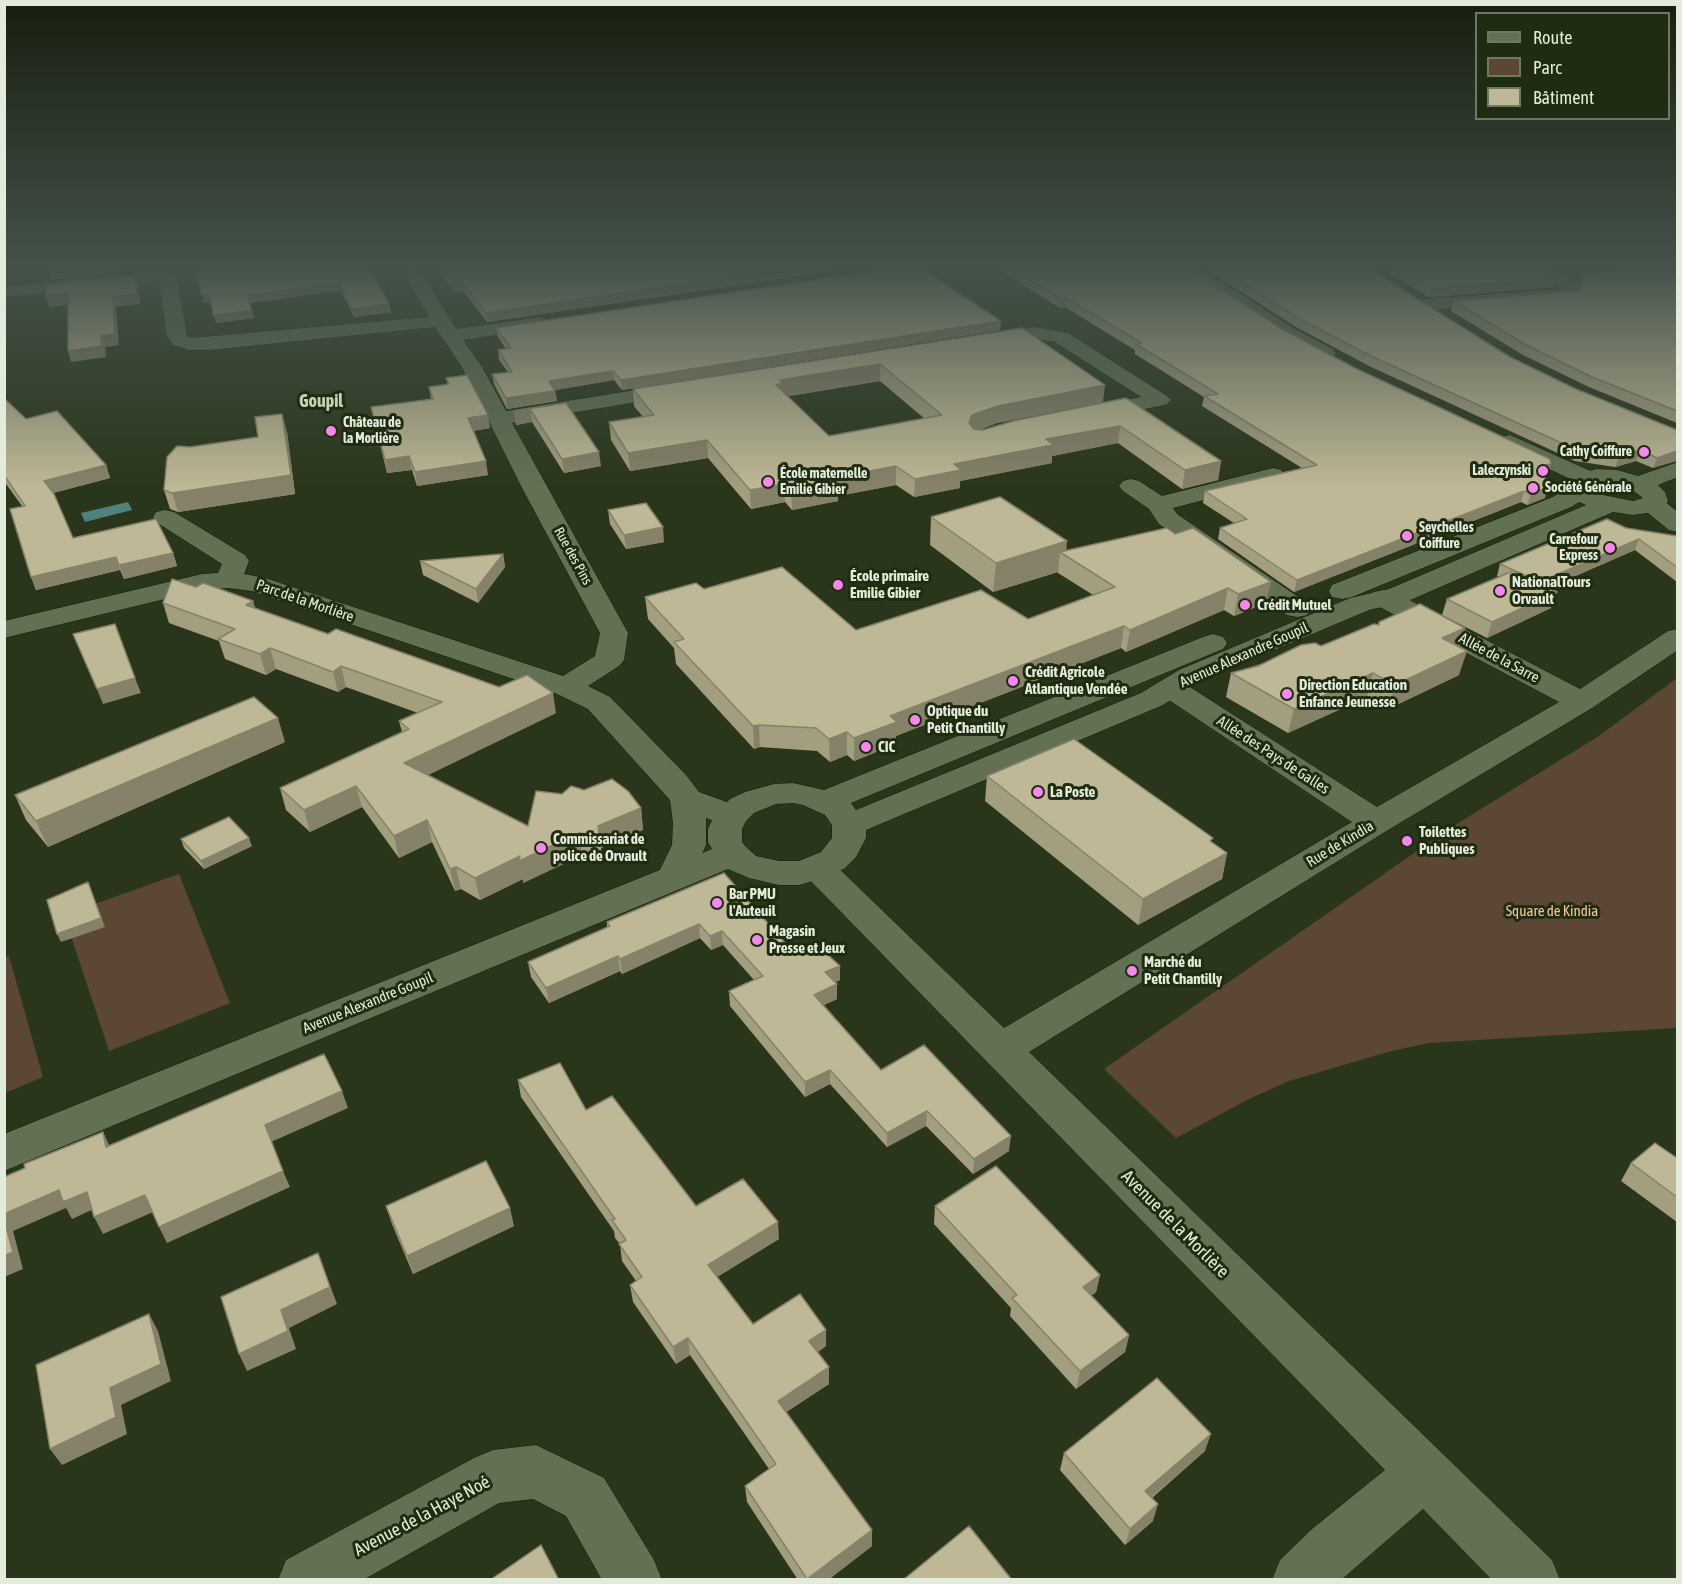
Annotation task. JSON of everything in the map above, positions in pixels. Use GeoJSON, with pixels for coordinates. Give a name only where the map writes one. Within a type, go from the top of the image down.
{"type":"FeatureCollection","features":[{"type":"Feature","properties":{"kind":"street"},"geometry":{"type":"LineString","coordinates":[[179,340],[189,344],[269,340]]}},
{"type":"Feature","properties":{"kind":"street","name":"Rue des Pins"},"geometry":{"type":"LineString","coordinates":[[454,340],[472,366],[614,633],[609,660],[566,687]]}},
{"type":"Feature","properties":{"kind":"street"},"geometry":{"type":"LineString","coordinates":[[962,344],[986,340]]}},
{"type":"Feature","properties":{"kind":"street"},"geometry":{"type":"LineString","coordinates":[[1067,340],[1160,400],[1067,418]]}},
{"type":"Feature","properties":{"kind":"street"},"geometry":{"type":"LineString","coordinates":[[1301,340],[1340,361]]}},
{"type":"Feature","properties":{"kind":"street"},"geometry":{"type":"LineString","coordinates":[[499,418],[703,385]]}},
{"type":"Feature","properties":{"kind":"street"},"geometry":{"type":"LineString","coordinates":[[1495,435],[1584,484],[1596,501],[1608,505],[1633,508],[1646,494],[1677,469]]}},
{"type":"Feature","properties":{"kind":"street"},"geometry":{"type":"LineString","coordinates":[[1158,504],[1273,475]]}},
{"type":"Feature","properties":{"kind":"street"},"geometry":{"type":"LineString","coordinates":[[1584,484],[1617,477],[1646,494],[1677,525]]}},
{"type":"Feature","properties":{"kind":"street","name":"Avenue Alexandre Goupil"},"geometry":{"type":"LineString","coordinates":[[838,813],[1297,609],[1562,501],[1584,484]]}},
{"type":"Feature","properties":{"kind":"street"},"geometry":{"type":"LineString","coordinates":[[1131,486],[1158,504],[1168,519],[1297,609]]}},
{"type":"Feature","properties":{"kind":"street","name":"Avenue Alexandre Goupil"},"geometry":{"type":"LineString","coordinates":[[838,813],[1100,722],[1152,699],[1189,676],[1360,604],[1398,595],[1608,505]]}},
{"type":"Feature","properties":{"kind":"street"},"geometry":{"type":"LineString","coordinates":[[165,517],[236,561],[229,580]]}},
{"type":"Feature","properties":{"kind":"street","name":"Parc de la Morlière"},"geometry":{"type":"LineString","coordinates":[[4,630],[202,582],[229,580],[256,584],[566,687]]}},
{"type":"Feature","properties":{"kind":"street","name":"Allée de la Sarre"},"geometry":{"type":"LineString","coordinates":[[1384,598],[1581,702]]}},
{"type":"Feature","properties":{"kind":"street","name":"Rue de Kindia"},"geometry":{"type":"LineString","coordinates":[[1000,1050],[1376,822],[1581,702],[1677,637]]}},
{"type":"Feature","properties":{"kind":"street"},"geometry":{"type":"LineString","coordinates":[[566,687],[599,703],[674,782],[687,799],[690,824],[689,845],[674,878]]}},
{"type":"Feature","properties":{"kind":"street","name":"Allée des Pays de Galles"},"geometry":{"type":"LineString","coordinates":[[1171,688],[1376,822]]}},
{"type":"Feature","properties":{"kind":"street"},"geometry":{"type":"LineString","coordinates":[[774,794],[811,796],[838,813],[849,837],[844,849],[833,860],[800,873],[779,873],[744,864],[732,854],[725,842],[725,829],[731,816],[742,806],[774,794]]}},
{"type":"Feature","properties":{"kind":"street"},"geometry":{"type":"LineString","coordinates":[[687,799],[731,816]]}},
{"type":"Feature","properties":{"kind":"street","name":"Avenue Alexandre Goupil"},"geometry":{"type":"LineString","coordinates":[[4,1153],[732,854]]}},
{"type":"Feature","properties":{"kind":"street","name":"Avenue de la Morlière"},"geometry":{"type":"LineString","coordinates":[[818,867],[1532,1580]]}},
{"type":"Feature","properties":{"kind":"street","name":"Avenue de la Haye Noé"},"geometry":{"type":"LineString","coordinates":[[306,1580],[492,1477],[536,1472],[585,1497],[634,1580]]}},
{"type":"Feature","properties":{"kind":"street"},"geometry":{"type":"LineString","coordinates":[[1300,1580],[1332,1549],[1424,1473]]}},
{"type":"Feature","properties":{"kind":"green space","name":"Square de Kindia"},"geometry":{"type":"Polygon","coordinates":[[[1677,678],[1677,1028],[1428,1043],[1388,1052],[1289,1081],[1249,1099],[1176,1138],[1104,1069],[1447,830],[1599,736],[1677,678]]]}},
{"type":"Feature","properties":{"kind":"green space"},"geometry":{"type":"Polygon","coordinates":[[[179,874],[230,1003],[109,1051],[64,915],[179,874]]]}},
{"type":"Feature","properties":{"kind":"green space"},"geometry":{"type":"Polygon","coordinates":[[[9,956],[43,1077],[5,1093],[4,958],[9,956]]]}},
{"type":"Feature","properties":{"kind":"water"},"geometry":{"type":"Polygon","coordinates":[[[128,502],[132,510],[85,522],[81,513],[128,502]]]}},
{"type":"Feature","properties":{"kind":"building"},"geometry":{"type":"Polygon","coordinates":[[[68,340],[101,340],[102,346],[68,351],[68,340]]]}},
{"type":"Feature","properties":{"kind":"building"},"geometry":{"type":"Polygon","coordinates":[[[505,340],[879,340],[621,380],[613,371],[549,381],[555,391],[506,398],[492,374],[512,372],[498,350],[511,348],[505,340]]]}},
{"type":"Feature","properties":{"kind":"building"},"geometry":{"type":"Polygon","coordinates":[[[946,340],[1039,340],[1105,385],[998,406],[972,415],[969,423],[974,429],[983,430],[1013,421],[1126,398],[1221,461],[1185,470],[1120,426],[1046,439],[1053,445],[954,464],[961,470],[915,479],[896,466],[834,478],[838,482],[791,491],[784,484],[750,490],[707,440],[628,453],[609,422],[654,415],[633,389],[946,340]],[[880,364],[780,380],[783,383],[776,385],[829,436],[942,415],[880,364]]]}},
{"type":"Feature","properties":{"kind":"building"},"geometry":{"type":"Polygon","coordinates":[[[1137,340],[1302,340],[1355,368],[1550,459],[1551,464],[1540,466],[1549,487],[1531,494],[1524,491],[1297,580],[1220,528],[1247,519],[1205,491],[1317,465],[1204,396],[1218,394],[1136,344],[1142,343],[1137,340]]]}},
{"type":"Feature","properties":{"kind":"building"},"geometry":{"type":"Polygon","coordinates":[[[1340,340],[1483,340],[1510,357],[1576,389],[1677,430],[1677,451],[1657,458],[1640,450],[1619,457],[1579,451],[1340,340]]]}},
{"type":"Feature","properties":{"kind":"building"},"geometry":{"type":"Polygon","coordinates":[[[1518,340],[1677,340],[1677,411],[1592,377],[1518,340]]]}},
{"type":"Feature","properties":{"kind":"building"},"geometry":{"type":"Polygon","coordinates":[[[467,375],[488,415],[468,418],[486,461],[415,472],[409,456],[385,460],[371,407],[433,399],[429,387],[449,384],[446,378],[467,375]]]}},
{"type":"Feature","properties":{"kind":"building"},"geometry":{"type":"Polygon","coordinates":[[[4,400],[26,419],[57,411],[106,465],[44,481],[54,494],[73,538],[156,519],[173,553],[119,565],[116,557],[31,577],[10,509],[25,506],[4,475],[4,400]]]}},
{"type":"Feature","properties":{"kind":"building"},"geometry":{"type":"Polygon","coordinates":[[[566,403],[599,452],[562,459],[530,409],[514,411],[566,403]]]}},
{"type":"Feature","properties":{"kind":"building"},"geometry":{"type":"Polygon","coordinates":[[[282,414],[291,475],[172,493],[164,490],[167,457],[177,446],[190,447],[258,437],[255,417],[282,414]]]}},
{"type":"Feature","properties":{"kind":"building"},"geometry":{"type":"Polygon","coordinates":[[[1000,497],[1067,541],[996,563],[931,517],[1000,497]]]}},
{"type":"Feature","properties":{"kind":"building"},"geometry":{"type":"Polygon","coordinates":[[[646,503],[663,527],[624,535],[608,510],[646,503]]]}},
{"type":"Feature","properties":{"kind":"building"},"geometry":{"type":"Polygon","coordinates":[[[1607,519],[1626,528],[1677,536],[1677,567],[1639,539],[1540,582],[1500,564],[1607,519]]]}},
{"type":"Feature","properties":{"kind":"building"},"geometry":{"type":"Polygon","coordinates":[[[1167,528],[1175,534],[1193,528],[1271,582],[1238,594],[1228,588],[1130,630],[1124,626],[890,716],[897,722],[854,738],[847,732],[829,739],[816,728],[753,726],[674,642],[684,639],[645,597],[696,583],[704,589],[782,567],[856,630],[981,590],[1028,619],[1115,587],[1060,552],[1167,528]]]}},
{"type":"Feature","properties":{"kind":"building"},"geometry":{"type":"Polygon","coordinates":[[[503,554],[476,589],[420,561],[503,554]]]}},
{"type":"Feature","properties":{"kind":"building"},"geometry":{"type":"Polygon","coordinates":[[[1513,571],[1557,592],[1492,622],[1447,599],[1513,571]]]}},
{"type":"Feature","properties":{"kind":"building"},"geometry":{"type":"Polygon","coordinates":[[[172,579],[196,587],[203,583],[253,601],[246,605],[328,634],[336,629],[499,687],[527,675],[553,693],[404,763],[528,826],[536,791],[562,794],[571,786],[584,790],[612,779],[628,791],[641,808],[598,826],[599,835],[579,833],[519,861],[520,856],[475,878],[456,867],[450,869],[427,820],[394,836],[356,786],[304,810],[280,788],[409,729],[399,721],[442,702],[341,666],[333,672],[270,648],[260,654],[218,639],[235,629],[163,603],[172,579]]]}},
{"type":"Feature","properties":{"kind":"building"},"geometry":{"type":"Polygon","coordinates":[[[1420,604],[1465,628],[1442,638],[1467,651],[1395,685],[1373,673],[1294,709],[1231,673],[1258,666],[1301,645],[1315,643],[1321,646],[1374,624],[1379,625],[1379,622],[1420,604]]]}},
{"type":"Feature","properties":{"kind":"building"},"geometry":{"type":"Polygon","coordinates":[[[115,624],[135,678],[97,689],[73,634],[115,624]]]}},
{"type":"Feature","properties":{"kind":"building"},"geometry":{"type":"Polygon","coordinates":[[[254,697],[278,718],[36,821],[15,795],[254,697]]]}},
{"type":"Feature","properties":{"kind":"building"},"geometry":{"type":"Polygon","coordinates":[[[1074,739],[1213,838],[1210,841],[1227,853],[1143,899],[987,776],[1074,739]]]}},
{"type":"Feature","properties":{"kind":"building"},"geometry":{"type":"Polygon","coordinates":[[[229,817],[249,838],[201,861],[181,839],[229,817]]]}},
{"type":"Feature","properties":{"kind":"building"},"geometry":{"type":"Polygon","coordinates":[[[724,873],[793,952],[815,943],[840,966],[825,972],[837,984],[814,995],[881,1070],[924,1045],[1011,1136],[974,1159],[927,1111],[887,1133],[830,1070],[805,1082],[729,991],[763,976],[722,931],[710,936],[699,924],[620,959],[618,956],[546,988],[528,962],[610,926],[607,922],[724,873]]]}},
{"type":"Feature","properties":{"kind":"building"},"geometry":{"type":"Polygon","coordinates":[[[88,882],[101,918],[57,934],[47,900],[88,882]]]}},
{"type":"Feature","properties":{"kind":"building"},"geometry":{"type":"Polygon","coordinates":[[[324,1054],[342,1091],[265,1125],[283,1171],[159,1227],[145,1195],[94,1217],[87,1192],[63,1202],[59,1190],[4,1214],[4,1177],[25,1168],[24,1164],[103,1132],[106,1147],[324,1054]]]}},
{"type":"Feature","properties":{"kind":"building"},"geometry":{"type":"Polygon","coordinates":[[[560,1063],[586,1110],[612,1096],[696,1206],[743,1179],[778,1222],[708,1265],[753,1324],[800,1294],[826,1330],[809,1341],[829,1367],[778,1401],[872,1530],[807,1579],[745,1486],[776,1464],[688,1338],[673,1347],[630,1285],[642,1277],[619,1244],[626,1240],[612,1220],[615,1219],[518,1080],[560,1063]]]}},
{"type":"Feature","properties":{"kind":"building"},"geometry":{"type":"Polygon","coordinates":[[[1655,1143],[1677,1158],[1677,1197],[1631,1163],[1655,1143]]]}},
{"type":"Feature","properties":{"kind":"building"},"geometry":{"type":"Polygon","coordinates":[[[486,1161],[510,1208],[407,1256],[386,1206],[486,1161]]]}},
{"type":"Feature","properties":{"kind":"building"},"geometry":{"type":"Polygon","coordinates":[[[996,1166],[1100,1275],[1083,1287],[1129,1335],[1080,1371],[1012,1298],[1017,1295],[935,1206],[996,1166]]]}},
{"type":"Feature","properties":{"kind":"building"},"geometry":{"type":"Polygon","coordinates":[[[4,1219],[13,1252],[4,1256],[4,1219]]]}},
{"type":"Feature","properties":{"kind":"building"},"geometry":{"type":"Polygon","coordinates":[[[318,1253],[330,1287],[281,1310],[288,1331],[239,1354],[221,1297],[318,1253]]]}},
{"type":"Feature","properties":{"kind":"building"},"geometry":{"type":"Polygon","coordinates":[[[149,1314],[161,1364],[110,1388],[116,1417],[50,1449],[36,1365],[149,1314]]]}},
{"type":"Feature","properties":{"kind":"building"},"geometry":{"type":"Polygon","coordinates":[[[1157,1378],[1211,1434],[1145,1491],[1158,1504],[1130,1529],[1064,1453],[1157,1378]]]}},
{"type":"Feature","properties":{"kind":"building"},"geometry":{"type":"Polygon","coordinates":[[[969,1526],[1012,1580],[903,1580],[969,1526]]]}},
{"type":"Feature","properties":{"kind":"building"},"geometry":{"type":"Polygon","coordinates":[[[541,1545],[559,1580],[490,1580],[541,1545]]]}},
{"type":"Feature","properties":{"kind":"place","name":"Château de la Morlière"},"geometry":{"type":"Point","coordinates":[331,431]}},
{"type":"Feature","properties":{"kind":"place","name":"Cathy Coiffure"},"geometry":{"type":"Point","coordinates":[1644,452]}},
{"type":"Feature","properties":{"kind":"place","name":"Laleczynski"},"geometry":{"type":"Point","coordinates":[1543,471]}},
{"type":"Feature","properties":{"kind":"place","name":"École maternelle Emilie Gibier"},"geometry":{"type":"Point","coordinates":[768,482]}},
{"type":"Feature","properties":{"kind":"place","name":"Société Générale"},"geometry":{"type":"Point","coordinates":[1533,488]}},
{"type":"Feature","properties":{"kind":"place","name":"Seychelles Coiffure"},"geometry":{"type":"Point","coordinates":[1407,536]}},
{"type":"Feature","properties":{"kind":"place","name":"Carrefour Express"},"geometry":{"type":"Point","coordinates":[1610,548]}},
{"type":"Feature","properties":{"kind":"place","name":"École primaire Emilie Gibier"},"geometry":{"type":"Point","coordinates":[838,585]}},
{"type":"Feature","properties":{"kind":"place","name":"NationalTours Orvault"},"geometry":{"type":"Point","coordinates":[1500,591]}},
{"type":"Feature","properties":{"kind":"place","name":"Crédit Mutuel"},"geometry":{"type":"Point","coordinates":[1245,605]}},
{"type":"Feature","properties":{"kind":"place","name":"Crédit Agricole Atlantique Vendée"},"geometry":{"type":"Point","coordinates":[1013,681]}},
{"type":"Feature","properties":{"kind":"place","name":"Direction Education Enfance Jeunesse"},"geometry":{"type":"Point","coordinates":[1287,694]}},
{"type":"Feature","properties":{"kind":"place","name":"Optique du Petit Chantilly"},"geometry":{"type":"Point","coordinates":[915,720]}},
{"type":"Feature","properties":{"kind":"place","name":"CIC"},"geometry":{"type":"Point","coordinates":[866,747]}},
{"type":"Feature","properties":{"kind":"place","name":"La Poste"},"geometry":{"type":"Point","coordinates":[1038,792]}},
{"type":"Feature","properties":{"kind":"place","name":"Toilettes Publiques"},"geometry":{"type":"Point","coordinates":[1407,841]}},
{"type":"Feature","properties":{"kind":"place","name":"Commissariat de police de Orvault"},"geometry":{"type":"Point","coordinates":[541,848]}},
{"type":"Feature","properties":{"kind":"place","name":"Bar PMU l'Auteuil"},"geometry":{"type":"Point","coordinates":[717,903]}},
{"type":"Feature","properties":{"kind":"place","name":"Magasin Presse et Jeux"},"geometry":{"type":"Point","coordinates":[757,940]}},
{"type":"Feature","properties":{"kind":"place","name":"Marché du Petit Chantilly"},"geometry":{"type":"Point","coordinates":[1132,971]}},
{"type":"Feature","properties":{"kind":"district","name":"Goupil"},"geometry":{"type":"Point","coordinates":[321,401]}}]}
